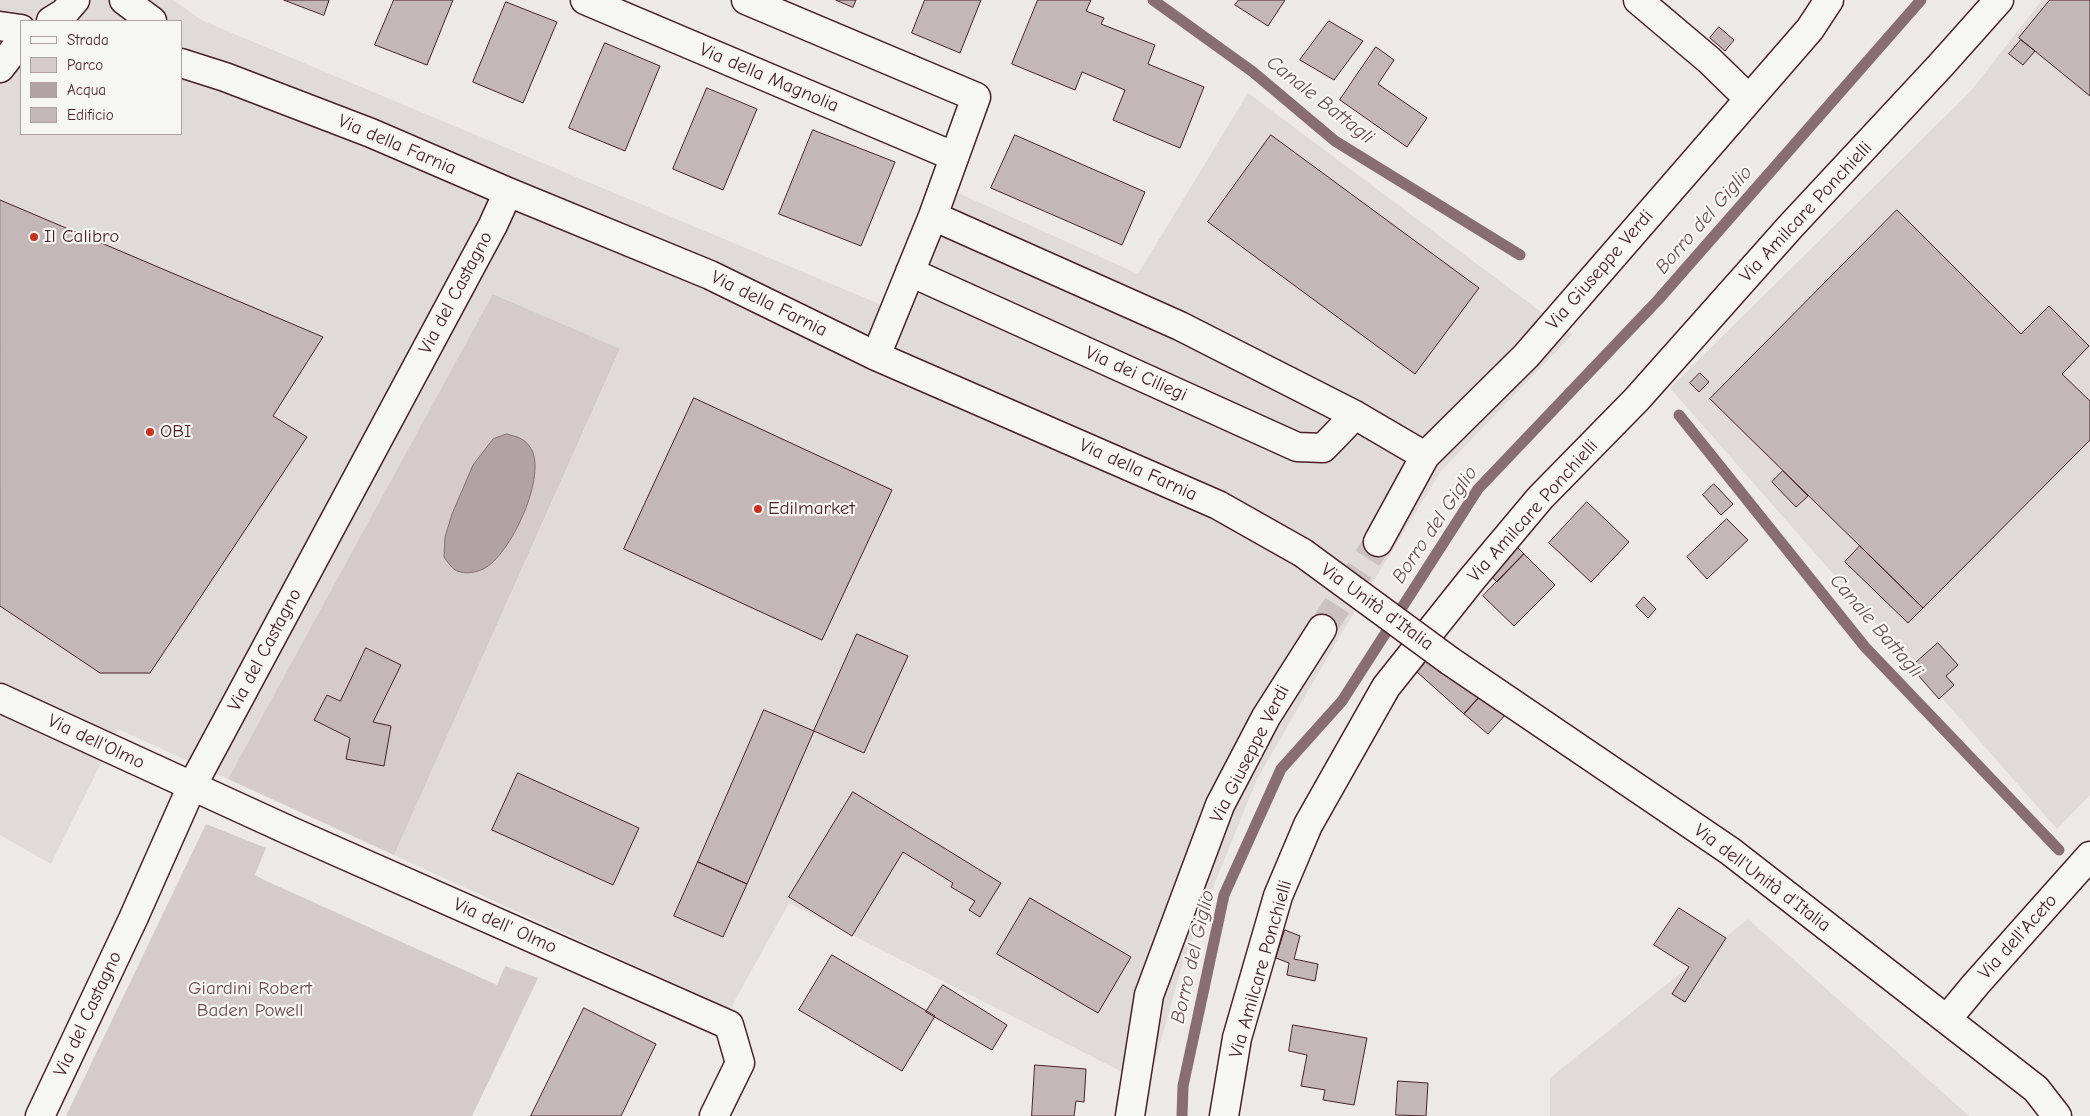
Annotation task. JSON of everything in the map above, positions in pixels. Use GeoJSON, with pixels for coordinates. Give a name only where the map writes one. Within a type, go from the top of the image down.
{"type":"FeatureCollection","features":[{"type":"Feature","properties":{"kind":"street"},"geometry":{"type":"LineString","coordinates":[[53,20],[64,13],[75,0]]}},
{"type":"Feature","properties":{"kind":"street"},"geometry":{"type":"LineString","coordinates":[[124,0],[151,20]]}},
{"type":"Feature","properties":{"kind":"street","name":"Via della Magnolia"},"geometry":{"type":"LineString","coordinates":[[585,0],[953,156]]}},
{"type":"Feature","properties":{"kind":"street"},"geometry":{"type":"LineString","coordinates":[[746,0],[976,97],[953,156],[933,216],[876,356]]}},
{"type":"Feature","properties":{"kind":"street"},"geometry":{"type":"LineString","coordinates":[[1638,0],[1710,60],[1749,99]]}},
{"type":"Feature","properties":{"kind":"street","name":"Via Giuseppe Verdi"},"geometry":{"type":"LineString","coordinates":[[1378,542],[1426,456],[1526,356],[1810,29],[1829,0]]}},
{"type":"Feature","properties":{"kind":"street","name":"Via Amilcare Ponchielli"},"geometry":{"type":"LineString","coordinates":[[1224,1116],[1237,1038],[1278,896],[1308,825],[1386,687],[1472,579],[1540,498],[1637,400],[1790,227],[1999,0]]}},
{"type":"Feature","properties":{"kind":"street"},"geometry":{"type":"LineString","coordinates":[[0,26],[20,29]]}},
{"type":"Feature","properties":{"kind":"street"},"geometry":{"type":"LineString","coordinates":[[0,68],[20,42]]}},
{"type":"Feature","properties":{"kind":"street","name":"Via della Farnia"},"geometry":{"type":"LineString","coordinates":[[182,45],[224,77]]}},
{"type":"Feature","properties":{"kind":"street","name":"Via della Farnia"},"geometry":{"type":"LineString","coordinates":[[182,63],[224,77],[372,133],[508,192],[710,275],[876,356],[1218,505],[1303,553]]}},
{"type":"Feature","properties":{"kind":"street","name":"Via del Castagno"},"geometry":{"type":"LineString","coordinates":[[40,1116],[133,919],[192,786],[493,225],[508,192]]}},
{"type":"Feature","properties":{"kind":"street"},"geometry":{"type":"LineString","coordinates":[[933,216],[1180,326],[1355,415],[1426,456]]}},
{"type":"Feature","properties":{"kind":"street","name":"Via dei Ciliegi"},"geometry":{"type":"LineString","coordinates":[[910,272],[1297,447],[1323,448],[1355,415]]}},
{"type":"Feature","properties":{"kind":"street","name":"Via Unità d'Italia"},"geometry":{"type":"LineString","coordinates":[[1303,553],[1450,660]]}},
{"type":"Feature","properties":{"kind":"street","name":"Via Giuseppe Verdi"},"geometry":{"type":"LineString","coordinates":[[1130,1116],[1149,995],[1220,805],[1266,717],[1322,629]]}},
{"type":"Feature","properties":{"kind":"street","name":"Via dell'Unità d'Italia"},"geometry":{"type":"LineString","coordinates":[[1450,660],[1730,851],[2036,1089],[2057,1116]]}},
{"type":"Feature","properties":{"kind":"street","name":"Via dell'Olmo"},"geometry":{"type":"LineString","coordinates":[[0,698],[192,786]]}},
{"type":"Feature","properties":{"kind":"street","name":"Via dell' Olmo"},"geometry":{"type":"LineString","coordinates":[[192,786],[729,1025],[740,1062],[714,1116]]}},
{"type":"Feature","properties":{"kind":"street","name":"Via dell'Aceto"},"geometry":{"type":"LineString","coordinates":[[1947,1019],[2090,856]]}},
{"type":"Feature","properties":{"kind":"shaded area"},"geometry":{"type":"Polygon","coordinates":[[[0,0],[174,0],[201,20],[908,316],[958,193],[1138,274],[1248,93],[1572,335],[1441,471],[1341,634],[1257,779],[1184,959],[1148,1085],[789,903],[730,1009],[394,855],[620,350],[494,294],[228,779],[118,729],[51,864],[0,835],[0,0]]]}},
{"type":"Feature","properties":{"kind":"shaded area"},"geometry":{"type":"Polygon","coordinates":[[[2042,0],[2090,0],[2090,795],[2057,829],[1670,388],[1970,92],[2042,0]]]}},
{"type":"Feature","properties":{"kind":"shaded area"},"geometry":{"type":"Polygon","coordinates":[[[1748,919],[1969,1116],[1550,1116],[1550,1078],[1748,919]]]}},
{"type":"Feature","properties":{"kind":"green space"},"geometry":{"type":"Polygon","coordinates":[[[493,294],[620,349],[394,855],[228,779],[493,294]]]}},
{"type":"Feature","properties":{"kind":"green space","name":"Giardini Robert Baden Powell"},"geometry":{"type":"Polygon","coordinates":[[[206,824],[266,848],[255,875],[264,880],[497,985],[505,966],[538,978],[472,1116],[66,1116],[206,824]]]}},
{"type":"Feature","properties":{"kind":"water"},"geometry":{"type":"Polygon","coordinates":[[[507,434],[520,438],[525,442],[530,447],[535,459],[531,494],[515,532],[494,561],[477,571],[467,573],[457,571],[451,567],[444,557],[445,537],[452,514],[473,465],[493,439],[507,434]]]}},
{"type":"Feature","properties":{"kind":"building"},"geometry":{"type":"Polygon","coordinates":[[[284,0],[329,0],[324,15],[284,0]]]}},
{"type":"Feature","properties":{"kind":"building"},"geometry":{"type":"Polygon","coordinates":[[[394,0],[453,0],[427,65],[375,45],[394,0]]]}},
{"type":"Feature","properties":{"kind":"building"},"geometry":{"type":"Polygon","coordinates":[[[836,0],[856,0],[853,7],[836,0]]]}},
{"type":"Feature","properties":{"kind":"building"},"geometry":{"type":"Polygon","coordinates":[[[925,0],[981,0],[960,53],[912,33],[925,0]]]}},
{"type":"Feature","properties":{"kind":"building"},"geometry":{"type":"Polygon","coordinates":[[[1038,0],[1091,0],[1086,11],[1104,18],[1101,24],[1155,45],[1148,64],[1204,87],[1180,148],[1113,120],[1125,90],[1082,72],[1075,90],[1012,64],[1038,0]]]}},
{"type":"Feature","properties":{"kind":"building"},"geometry":{"type":"Polygon","coordinates":[[[1239,0],[1285,0],[1268,26],[1235,5],[1239,0]]]}},
{"type":"Feature","properties":{"kind":"building"},"geometry":{"type":"Polygon","coordinates":[[[2050,0],[2090,0],[2090,96],[2019,38],[2050,0]]]}},
{"type":"Feature","properties":{"kind":"building"},"geometry":{"type":"Polygon","coordinates":[[[506,2],[557,22],[523,103],[473,82],[506,2]]]}},
{"type":"Feature","properties":{"kind":"building"},"geometry":{"type":"Polygon","coordinates":[[[1329,21],[1363,41],[1334,80],[1300,60],[1329,21]]]}},
{"type":"Feature","properties":{"kind":"building"},"geometry":{"type":"Polygon","coordinates":[[[1719,27],[1734,40],[1725,51],[1710,38],[1719,27]]]}},
{"type":"Feature","properties":{"kind":"building"},"geometry":{"type":"Polygon","coordinates":[[[2021,40],[2035,51],[2023,65],[2009,54],[2021,40]]]}},
{"type":"Feature","properties":{"kind":"building"},"geometry":{"type":"Polygon","coordinates":[[[605,43],[660,66],[625,151],[569,128],[605,43]]]}},
{"type":"Feature","properties":{"kind":"building"},"geometry":{"type":"Polygon","coordinates":[[[1376,47],[1394,60],[1378,84],[1427,118],[1407,147],[1340,100],[1376,47]]]}},
{"type":"Feature","properties":{"kind":"building"},"geometry":{"type":"Polygon","coordinates":[[[707,88],[757,109],[723,190],[673,169],[707,88]]]}},
{"type":"Feature","properties":{"kind":"building"},"geometry":{"type":"Polygon","coordinates":[[[813,130],[895,162],[861,246],[779,214],[813,130]]]}},
{"type":"Feature","properties":{"kind":"building"},"geometry":{"type":"Polygon","coordinates":[[[1015,135],[1145,192],[1122,245],[991,188],[1015,135]]]}},
{"type":"Feature","properties":{"kind":"building"},"geometry":{"type":"Polygon","coordinates":[[[1271,135],[1479,288],[1415,374],[1208,222],[1271,135]]]}},
{"type":"Feature","properties":{"kind":"building","name":"OBI"},"geometry":{"type":"Polygon","coordinates":[[[0,200],[323,337],[273,416],[307,437],[150,673],[100,673],[0,606],[0,200]]]}},
{"type":"Feature","properties":{"kind":"building"},"geometry":{"type":"Polygon","coordinates":[[[1897,210],[2021,334],[2049,306],[2089,346],[2062,374],[2090,401],[2090,440],[1923,608],[1710,399],[1897,210]]]}},
{"type":"Feature","properties":{"kind":"building"},"geometry":{"type":"Polygon","coordinates":[[[1700,373],[1709,382],[1699,392],[1690,383],[1700,373]]]}},
{"type":"Feature","properties":{"kind":"building"},"geometry":{"type":"Polygon","coordinates":[[[694,398],[892,490],[822,640],[624,549],[694,398]]]}},
{"type":"Feature","properties":{"kind":"building"},"geometry":{"type":"Polygon","coordinates":[[[1783,471],[1808,496],[1796,507],[1772,482],[1783,471]]]}},
{"type":"Feature","properties":{"kind":"building"},"geometry":{"type":"Polygon","coordinates":[[[1714,484],[1733,504],[1721,515],[1703,495],[1714,484]]]}},
{"type":"Feature","properties":{"kind":"building"},"geometry":{"type":"Polygon","coordinates":[[[1587,502],[1629,542],[1591,582],[1549,543],[1587,502]]]}},
{"type":"Feature","properties":{"kind":"building"},"geometry":{"type":"Polygon","coordinates":[[[1727,519],[1748,540],[1707,579],[1687,557],[1727,519]]]}},
{"type":"Feature","properties":{"kind":"building"},"geometry":{"type":"Polygon","coordinates":[[[1860,546],[1923,608],[1908,623],[1845,562],[1860,546]]]}},
{"type":"Feature","properties":{"kind":"building"},"geometry":{"type":"Polygon","coordinates":[[[1518,548],[1524,554],[1497,582],[1491,576],[1518,548]]]}},
{"type":"Feature","properties":{"kind":"building"},"geometry":{"type":"Polygon","coordinates":[[[1524,554],[1555,585],[1514,626],[1483,596],[1524,554]]]}},
{"type":"Feature","properties":{"kind":"building"},"geometry":{"type":"Polygon","coordinates":[[[1644,597],[1656,609],[1648,618],[1636,606],[1644,597]]]}},
{"type":"Feature","properties":{"kind":"building"},"geometry":{"type":"Polygon","coordinates":[[[857,634],[908,656],[864,753],[814,731],[857,634]]]}},
{"type":"Feature","properties":{"kind":"building"},"geometry":{"type":"Polygon","coordinates":[[[1938,643],[1958,665],[1946,676],[1954,685],[1939,699],[1911,667],[1938,643]]]}},
{"type":"Feature","properties":{"kind":"building"},"geometry":{"type":"Polygon","coordinates":[[[366,648],[401,665],[373,722],[391,726],[384,766],[346,759],[350,738],[314,720],[327,695],[340,701],[366,648]]]}},
{"type":"Feature","properties":{"kind":"building"},"geometry":{"type":"Polygon","coordinates":[[[1430,657],[1484,692],[1464,714],[1417,672],[1430,657]]]}},
{"type":"Feature","properties":{"kind":"building"},"geometry":{"type":"Polygon","coordinates":[[[1484,692],[1507,713],[1488,734],[1464,714],[1484,692]]]}},
{"type":"Feature","properties":{"kind":"building"},"geometry":{"type":"Polygon","coordinates":[[[764,710],[814,731],[747,884],[698,862],[764,710]]]}},
{"type":"Feature","properties":{"kind":"building"},"geometry":{"type":"Polygon","coordinates":[[[518,773],[639,828],[613,885],[492,830],[518,773]]]}},
{"type":"Feature","properties":{"kind":"building"},"geometry":{"type":"Polygon","coordinates":[[[853,792],[1001,883],[980,917],[969,910],[975,901],[951,887],[953,883],[903,852],[852,936],[789,897],[853,792]]]}},
{"type":"Feature","properties":{"kind":"building"},"geometry":{"type":"Polygon","coordinates":[[[698,862],[747,884],[723,937],[674,916],[698,862]]]}},
{"type":"Feature","properties":{"kind":"building"},"geometry":{"type":"Polygon","coordinates":[[[1030,898],[1131,957],[1098,1013],[997,954],[1030,898]]]}},
{"type":"Feature","properties":{"kind":"building"},"geometry":{"type":"Polygon","coordinates":[[[1679,908],[1726,938],[1685,1002],[1672,994],[1689,967],[1654,945],[1679,908]]]}},
{"type":"Feature","properties":{"kind":"building"},"geometry":{"type":"Polygon","coordinates":[[[1285,930],[1300,936],[1294,959],[1318,964],[1315,981],[1287,975],[1289,963],[1276,958],[1285,930]]]}},
{"type":"Feature","properties":{"kind":"building"},"geometry":{"type":"Polygon","coordinates":[[[832,955],[935,1016],[902,1071],[799,1010],[832,955]]]}},
{"type":"Feature","properties":{"kind":"building"},"geometry":{"type":"Polygon","coordinates":[[[943,985],[1007,1025],[992,1050],[926,1012],[943,985]]]}},
{"type":"Feature","properties":{"kind":"building"},"geometry":{"type":"Polygon","coordinates":[[[584,1008],[656,1044],[621,1116],[531,1116],[584,1008]]]}},
{"type":"Feature","properties":{"kind":"building"},"geometry":{"type":"Polygon","coordinates":[[[1293,1025],[1367,1038],[1354,1105],[1323,1100],[1325,1090],[1301,1086],[1307,1055],[1289,1051],[1293,1025]]]}},
{"type":"Feature","properties":{"kind":"building"},"geometry":{"type":"Polygon","coordinates":[[[1035,1065],[1086,1069],[1084,1102],[1076,1101],[1074,1116],[1032,1116],[1035,1065]]]}},
{"type":"Feature","properties":{"kind":"building"},"geometry":{"type":"Polygon","coordinates":[[[1398,1081],[1428,1083],[1426,1116],[1396,1115],[1398,1081]]]}},
{"type":"Feature","properties":{"kind":"waterway","name":"Canale Battagli"},"geometry":{"type":"LineString","coordinates":[[1153,0],[1253,72],[1335,141],[1520,255]]}},
{"type":"Feature","properties":{"kind":"waterway","name":"Borro del Giglio"},"geometry":{"type":"LineString","coordinates":[[1182,1116],[1183,1086],[1224,895],[1281,769],[1342,701],[1478,489],[1658,300],[1921,0]]}},
{"type":"Feature","properties":{"kind":"waterway","name":"Canale Battagli"},"geometry":{"type":"LineString","coordinates":[[1679,415],[1865,647],[2059,850]]}},
{"type":"Feature","properties":{"kind":"tunnel"},"geometry":{"type":"LineString","coordinates":[[1322,629],[1378,542]]}},
{"type":"Feature","properties":{"kind":"place","name":"Il Calibro"},"geometry":{"type":"Point","coordinates":[34,237]}},
{"type":"Feature","properties":{"kind":"place","name":"OBI"},"geometry":{"type":"Point","coordinates":[150,432]}},
{"type":"Feature","properties":{"kind":"place","name":"Edilmarket"},"geometry":{"type":"Point","coordinates":[758,509]}}]}
